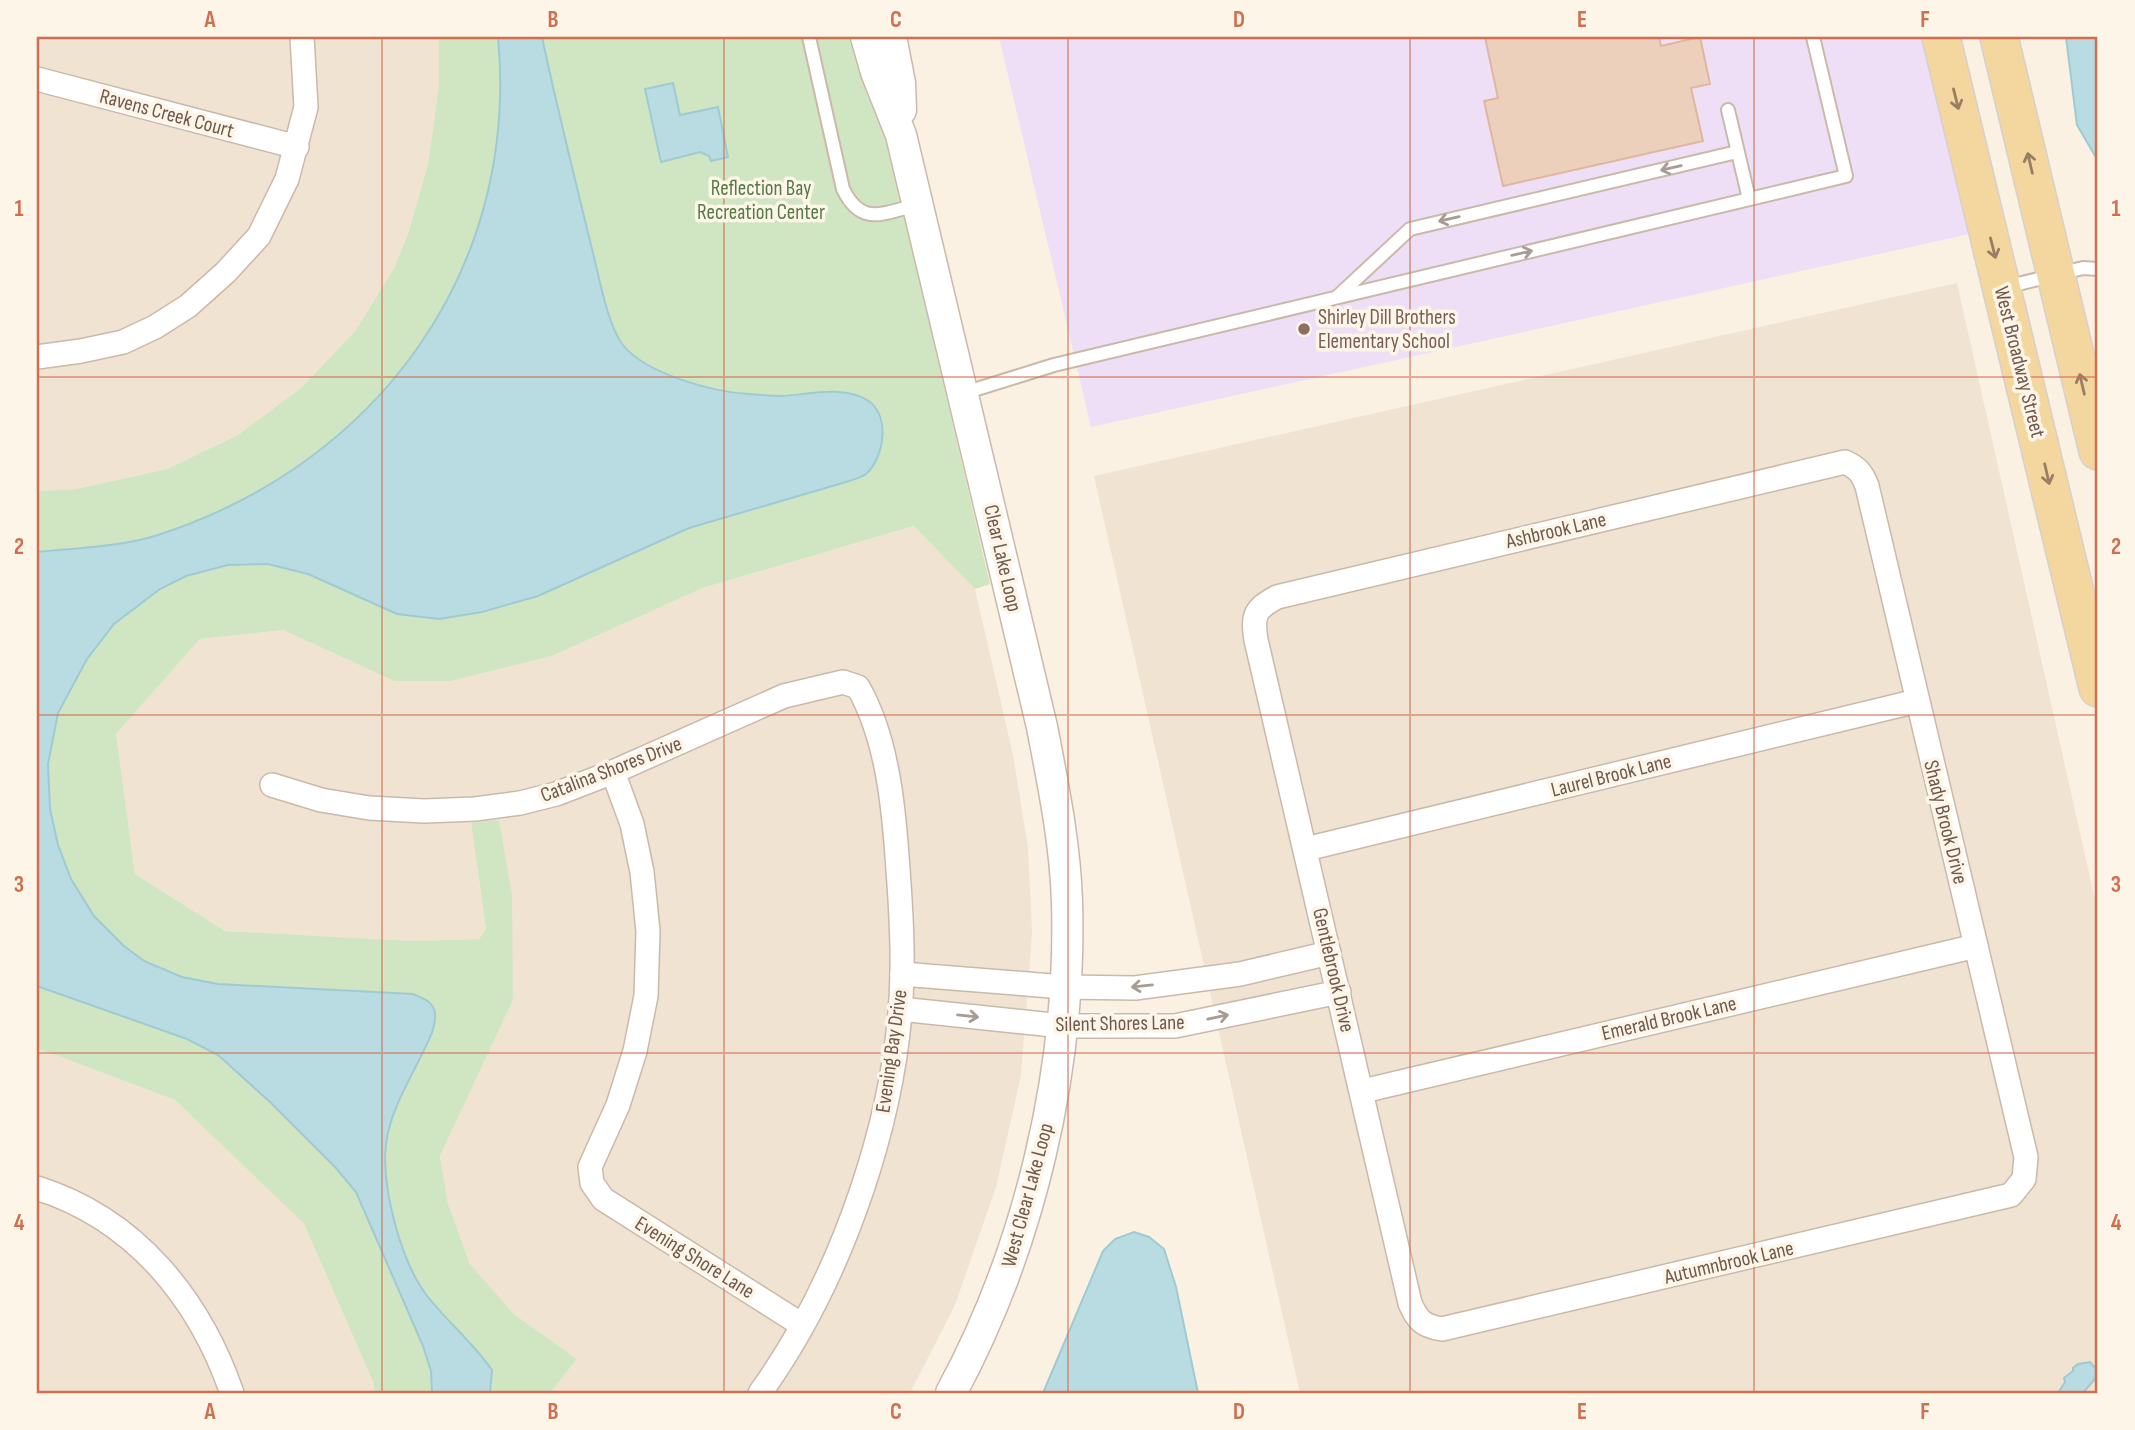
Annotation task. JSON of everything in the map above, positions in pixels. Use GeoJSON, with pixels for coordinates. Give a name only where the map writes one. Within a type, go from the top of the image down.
{"type":"FeatureCollection","features":[{"type":"Feature","properties":{"kind":"main road","name":"West Broadway Street"},"geometry":{"type":"LineString","coordinates":[[1941,37],[2098,688]]}},
{"type":"Feature","properties":{"kind":"main road"},"geometry":{"type":"LineString","coordinates":[[1999,37],[2098,451]]}},
{"type":"Feature","properties":{"kind":"street"},"geometry":{"type":"LineString","coordinates":[[37,357],[123,342],[155,327],[188,306],[226,272],[259,236],[287,179],[306,107],[302,37]]}},
{"type":"Feature","properties":{"kind":"street","name":"Clear Lake Loop"},"geometry":{"type":"LineString","coordinates":[[866,37],[876,72],[901,135],[919,205],[1042,727],[1059,817],[1067,901],[1064,987]]}},
{"type":"Feature","properties":{"kind":"street","name":"Clear Lake Loop"},"geometry":{"type":"LineString","coordinates":[[891,37],[900,83],[901,135]]}},
{"type":"Feature","properties":{"kind":"street","name":"Ravens Creek Court"},"geometry":{"type":"LineString","coordinates":[[37,79],[297,147]]}},
{"type":"Feature","properties":{"kind":"street","name":"Ashbrook Lane"},"geometry":{"type":"LineString","coordinates":[[1258,610],[1276,597],[1317,587],[1834,464],[1845,462],[1856,467]]}},
{"type":"Feature","properties":{"kind":"street","name":"Shady Brook Drive"},"geometry":{"type":"LineString","coordinates":[[1856,467],[1867,486],[2026,1157],[2024,1179]]}},
{"type":"Feature","properties":{"kind":"street","name":"Gentlebrook Drive"},"geometry":{"type":"LineString","coordinates":[[1258,610],[1253,622],[1256,640],[1363,1091],[1410,1303],[1416,1317],[1426,1327]]}},
{"type":"Feature","properties":{"kind":"street","name":"Catalina Shores Drive"},"geometry":{"type":"LineString","coordinates":[[272,785],[321,800],[369,808],[424,811],[475,809],[520,803],[556,794],[613,772],[785,696],[843,682],[858,687]]}},
{"type":"Feature","properties":{"kind":"street","name":"Evening Bay Drive"},"geometry":{"type":"LineString","coordinates":[[760,1393],[802,1325],[838,1251],[858,1202],[878,1136],[889,1086],[900,1009],[901,904],[895,828],[884,763],[869,705],[858,687]]}},
{"type":"Feature","properties":{"kind":"street","name":"Laurel Brook Lane"},"geometry":{"type":"LineString","coordinates":[[1306,849],[1917,701]]}},
{"type":"Feature","properties":{"kind":"street","name":"Evening Shore Lane"},"geometry":{"type":"LineString","coordinates":[[613,772],[632,824],[642,873],[648,931],[646,996],[635,1051],[618,1105],[590,1167],[592,1183],[603,1199],[802,1325]]}},
{"type":"Feature","properties":{"kind":"street","name":"Emerald Brook Lane"},"geometry":{"type":"LineString","coordinates":[[1363,1091],[1976,946]]}},
{"type":"Feature","properties":{"kind":"street","name":"Silent Shores Lane"},"geometry":{"type":"LineString","coordinates":[[902,974],[1064,987],[1135,988],[1240,974],[1329,953]]}},
{"type":"Feature","properties":{"kind":"street","name":"West Clear Lake Loop"},"geometry":{"type":"LineString","coordinates":[[951,1393],[969,1361],[1004,1280],[1031,1191],[1047,1124],[1062,1026],[1064,987]]}},
{"type":"Feature","properties":{"kind":"street","name":"Silent Shores Lane"},"geometry":{"type":"LineString","coordinates":[[900,1009],[1062,1026],[1175,1026],[1339,992]]}},
{"type":"Feature","properties":{"kind":"street","name":"Autumnbrook Lane"},"geometry":{"type":"LineString","coordinates":[[1426,1327],[1442,1329],[2011,1195],[2024,1179]]}},
{"type":"Feature","properties":{"kind":"street"},"geometry":{"type":"LineString","coordinates":[[37,1188],[61,1195],[99,1214],[155,1261],[199,1319],[219,1356],[232,1393]]}},
{"type":"Feature","properties":{"kind":"lane"},"geometry":{"type":"LineString","coordinates":[[809,37],[843,189],[851,204],[863,214],[919,205]]}},
{"type":"Feature","properties":{"kind":"lane"},"geometry":{"type":"LineString","coordinates":[[964,393],[1041,369],[1846,176],[1812,37]]}},
{"type":"Feature","properties":{"kind":"lane"},"geometry":{"type":"LineString","coordinates":[[1728,110],[1749,199]]}},
{"type":"Feature","properties":{"kind":"lane"},"geometry":{"type":"LineString","coordinates":[[1337,298],[1410,229],[1737,152]]}},
{"type":"Feature","properties":{"kind":"lane"},"geometry":{"type":"LineString","coordinates":[[2003,288],[2083,268],[2098,269]]}},
{"type":"Feature","properties":{"kind":"shaded area"},"geometry":{"type":"Polygon","coordinates":[[[37,37],[439,37],[439,85],[428,164],[408,234],[394,268],[356,330],[301,388],[238,435],[167,469],[76,489],[37,491],[37,37]]]}},
{"type":"Feature","properties":{"kind":"shaded area","name":"Shirley Dill Brothers Elementary School"},"geometry":{"type":"Polygon","coordinates":[[[999,37],[1932,37],[1988,230],[1091,427],[999,37]]]}},
{"type":"Feature","properties":{"kind":"shaded area"},"geometry":{"type":"Polygon","coordinates":[[[1957,283],[2098,913],[2098,1393],[1300,1393],[1094,476],[1957,283]]]}},
{"type":"Feature","properties":{"kind":"shaded area"},"geometry":{"type":"Polygon","coordinates":[[[915,526],[975,589],[1013,755],[1028,847],[1032,933],[1021,1075],[996,1187],[955,1305],[910,1393],[550,1393],[577,1359],[514,1314],[470,1264],[448,1204],[440,1156],[513,1000],[499,820],[471,824],[486,929],[479,939],[413,941],[225,931],[135,874],[116,734],[200,639],[283,630],[394,681],[552,656],[703,588],[915,526]]]}},
{"type":"Feature","properties":{"kind":"shaded area"},"geometry":{"type":"Polygon","coordinates":[[[37,1048],[175,1100],[304,1224],[374,1384],[374,1393],[37,1393],[37,1048]]]}},
{"type":"Feature","properties":{"kind":"green space","name":"Reflection Bay Recreation Center"},"geometry":{"type":"Polygon","coordinates":[[[439,37],[856,37],[885,133],[990,584],[975,589],[914,526],[703,588],[552,656],[450,681],[394,681],[283,630],[200,639],[116,734],[135,874],[225,931],[413,941],[479,939],[486,929],[471,823],[499,820],[512,895],[513,1000],[440,1156],[448,1204],[470,1264],[514,1314],[577,1359],[550,1393],[374,1393],[374,1384],[304,1224],[175,1100],[37,1048],[37,491],[76,489],[167,469],[238,435],[301,388],[356,330],[394,268],[408,234],[428,164],[439,85],[439,37]]]}},
{"type":"Feature","properties":{"kind":"water"},"geometry":{"type":"Polygon","coordinates":[[[498,37],[542,37],[604,299],[612,325],[623,345],[647,365],[663,373],[717,390],[773,396],[839,392],[861,397],[876,409],[882,428],[880,448],[872,467],[856,479],[689,528],[538,596],[482,612],[439,619],[397,614],[308,574],[268,564],[228,565],[186,576],[160,589],[114,624],[87,659],[58,713],[48,764],[50,809],[58,845],[71,879],[94,916],[124,946],[144,961],[182,977],[218,984],[413,994],[433,1006],[435,1019],[431,1035],[400,1098],[388,1132],[385,1162],[390,1202],[409,1265],[418,1282],[492,1370],[490,1393],[432,1393],[431,1371],[423,1346],[356,1192],[335,1167],[218,1055],[187,1039],[37,986],[37,552],[98,547],[143,539],[236,503],[307,460],[368,408],[418,347],[458,278],[485,203],[499,122],[498,37]]]}},
{"type":"Feature","properties":{"kind":"water"},"geometry":{"type":"Polygon","coordinates":[[[2066,37],[2098,37],[2098,161],[2077,125],[2066,37]]]}},
{"type":"Feature","properties":{"kind":"water"},"geometry":{"type":"Polygon","coordinates":[[[673,83],[680,115],[718,107],[728,157],[711,161],[709,156],[700,152],[661,162],[645,89],[673,83]]]}},
{"type":"Feature","properties":{"kind":"water"},"geometry":{"type":"Polygon","coordinates":[[[1134,1232],[1149,1237],[1164,1249],[1176,1287],[1198,1393],[1043,1393],[1103,1251],[1115,1239],[1134,1232]]]}},
{"type":"Feature","properties":{"kind":"water"},"geometry":{"type":"Polygon","coordinates":[[[2090,1362],[2097,1370],[2095,1379],[2083,1393],[2058,1393],[2065,1382],[2064,1378],[2073,1368],[2078,1364],[2090,1362]]]}},
{"type":"Feature","properties":{"kind":"building"},"geometry":{"type":"Polygon","coordinates":[[[1485,37],[1659,37],[1661,46],[1700,37],[1710,84],[1691,88],[1703,141],[1503,186],[1484,101],[1498,98],[1485,37]]]}},
{"type":"Feature","properties":{"kind":"place","name":"Shirley Dill Brothers Elementary School"},"geometry":{"type":"Point","coordinates":[1304,329]}}]}
